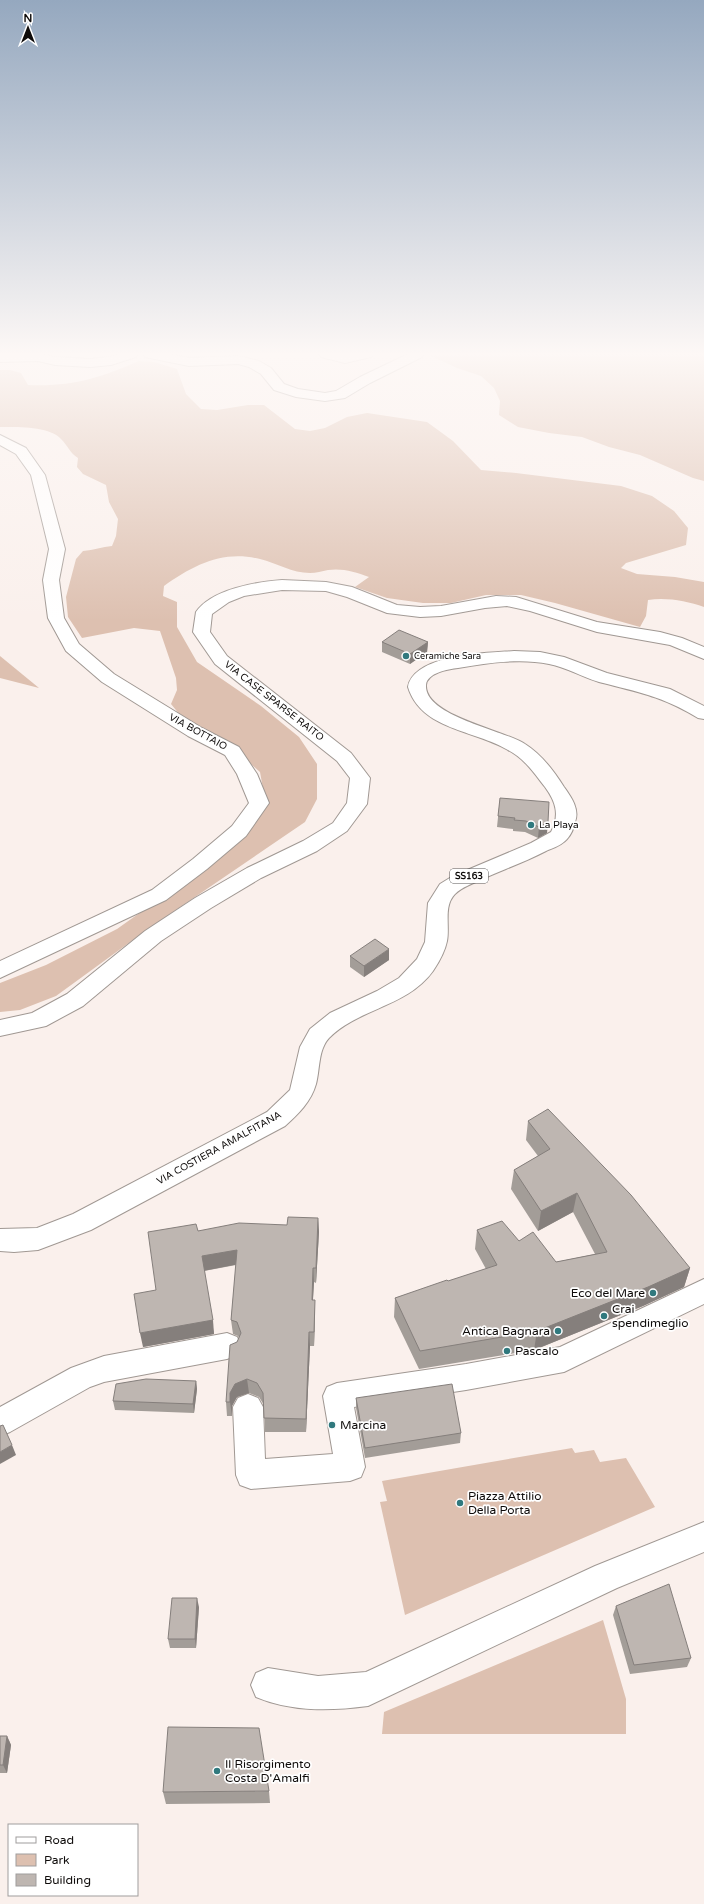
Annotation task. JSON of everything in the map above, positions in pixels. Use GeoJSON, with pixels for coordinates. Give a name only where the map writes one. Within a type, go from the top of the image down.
{"type":"FeatureCollection","features":[{"type":"Feature","properties":{"kind":"street","name":"VIA BOTTAIO"},"geometry":{"type":"LineString","coordinates":[[0,970],[159,894],[200,864],[239,831],[259,803],[247,774],[232,751],[195,732],[108,678],[72,647],[56,618],[51,580],[57,548],[38,475],[21,451],[7,443]]}},
{"type":"Feature","properties":{"kind":"street","name":"VIA CASE SPARSE RAITO"},"geometry":{"type":"LineString","coordinates":[[0,1028],[38,1020],[75,1000],[159,932],[235,885],[310,846],[340,827],[357,804],[360,778],[344,757],[221,660],[201,632],[204,612],[225,598],[246,590],[295,585],[318,585],[339,589],[362,596],[393,608],[422,612],[461,608],[475,603],[507,602],[609,630],[672,641],[704,654]]}},
{"type":"Feature","properties":{"kind":"street","name":"VIA COSTIERA AMALFITANA"},"geometry":{"type":"LineString","coordinates":[[0,1240],[14,1241],[38,1239],[82,1222],[276,1119],[290,1107],[303,1087],[307,1062],[317,1037],[338,1020],[383,999],[408,983],[426,963],[436,941],[438,909],[444,892],[470,876],[537,849],[559,836],[567,816],[564,807],[555,787],[532,759],[516,745],[503,739],[452,722],[432,709],[422,700],[418,693],[417,686],[422,676],[441,666],[454,663],[514,657],[544,658],[561,662],[600,676],[664,693],[704,714]]}},
{"type":"Feature","properties":{"kind":"street"},"geometry":{"type":"LineString","coordinates":[[248,1407],[251,1475],[350,1467],[337,1396],[466,1377],[564,1359],[704,1291]]}},
{"type":"Feature","properties":{"kind":"street"},"geometry":{"type":"LineString","coordinates":[[0,1422],[81,1377],[104,1369],[227,1346]]}},
{"type":"Feature","properties":{"kind":"street"},"geometry":{"type":"LineString","coordinates":[[268,1685],[300,1693],[339,1694],[368,1690],[462,1644],[606,1577],[704,1537]]}},
{"type":"Feature","properties":{"kind":"green space"},"geometry":{"type":"Polygon","coordinates":[[[64,443],[455,443],[481,470],[621,486],[652,496],[674,511],[688,528],[686,545],[626,563],[621,568],[637,574],[675,577],[704,582],[704,607],[676,600],[648,600],[646,616],[640,627],[521,595],[486,595],[451,603],[423,603],[387,598],[355,587],[369,577],[349,571],[328,570],[303,573],[260,559],[233,556],[209,561],[175,578],[164,586],[163,596],[177,602],[177,627],[197,662],[261,706],[299,737],[317,764],[317,799],[305,822],[148,929],[56,996],[20,1010],[0,1012],[0,983],[46,965],[117,929],[172,890],[264,794],[260,772],[222,739],[180,715],[171,704],[177,690],[176,678],[160,631],[134,628],[82,638],[68,617],[66,597],[76,559],[83,551],[112,546],[116,536],[118,519],[109,502],[106,485],[83,474],[77,467],[78,458],[64,443]]]}},
{"type":"Feature","properties":{"kind":"green space"},"geometry":{"type":"Polygon","coordinates":[[[598,443],[704,443],[704,481],[693,478],[640,455],[598,443]]]}},
{"type":"Feature","properties":{"kind":"green space"},"geometry":{"type":"Polygon","coordinates":[[[0,656],[39,688],[0,678],[0,656]]]}},
{"type":"Feature","properties":{"kind":"green space"},"geometry":{"type":"Polygon","coordinates":[[[572,1448],[575,1453],[594,1450],[600,1462],[626,1458],[655,1507],[405,1615],[380,1502],[387,1501],[382,1481],[572,1448]]]}},
{"type":"Feature","properties":{"kind":"green space"},"geometry":{"type":"Polygon","coordinates":[[[603,1620],[626,1699],[626,1734],[382,1734],[384,1712],[603,1620]]]}},
{"type":"Feature","properties":{"kind":"building"},"geometry":{"type":"Polygon","coordinates":[[[399,630],[428,642],[410,654],[382,642],[399,630]]]}},
{"type":"Feature","properties":{"kind":"building"},"geometry":{"type":"Polygon","coordinates":[[[500,798],[549,802],[548,822],[539,827],[526,821],[514,820],[515,818],[498,816],[500,798]]]}},
{"type":"Feature","properties":{"kind":"building"},"geometry":{"type":"Polygon","coordinates":[[[375,939],[389,949],[364,966],[350,956],[375,939]]]}},
{"type":"Feature","properties":{"kind":"building"},"geometry":{"type":"Polygon","coordinates":[[[548,1109],[631,1195],[690,1268],[648,1287],[537,1331],[420,1351],[395,1298],[497,1265],[477,1230],[502,1221],[519,1241],[533,1232],[556,1262],[607,1252],[577,1193],[541,1211],[514,1170],[550,1149],[528,1121],[548,1109]]]}},
{"type":"Feature","properties":{"kind":"building"},"geometry":{"type":"Polygon","coordinates":[[[288,1217],[318,1218],[316,1268],[313,1268],[312,1300],[315,1300],[314,1332],[309,1332],[306,1419],[264,1418],[263,1393],[257,1383],[247,1379],[235,1384],[230,1393],[230,1402],[226,1402],[230,1345],[237,1342],[241,1333],[237,1322],[231,1320],[237,1250],[202,1256],[213,1320],[140,1333],[134,1294],[156,1290],[148,1232],[196,1224],[198,1231],[239,1223],[287,1225],[288,1217]]]}},
{"type":"Feature","properties":{"kind":"building"},"geometry":{"type":"Polygon","coordinates":[[[146,1379],[196,1381],[193,1404],[113,1401],[116,1384],[146,1379]]]}},
{"type":"Feature","properties":{"kind":"building"},"geometry":{"type":"Polygon","coordinates":[[[452,1384],[461,1433],[365,1448],[356,1398],[452,1384]]]}},
{"type":"Feature","properties":{"kind":"building"},"geometry":{"type":"Polygon","coordinates":[[[3,1425],[12,1445],[0,1452],[0,1426],[3,1425]]]}},
{"type":"Feature","properties":{"kind":"building"},"geometry":{"type":"Polygon","coordinates":[[[669,1584],[691,1658],[634,1665],[616,1606],[669,1584]]]}},
{"type":"Feature","properties":{"kind":"building"},"geometry":{"type":"Polygon","coordinates":[[[172,1598],[197,1598],[195,1639],[168,1639],[172,1598]]]}},
{"type":"Feature","properties":{"kind":"building","name":"Il Risorgimento Costa D'Amalfi"},"geometry":{"type":"Polygon","coordinates":[[[168,1727],[259,1728],[269,1791],[163,1792],[168,1727]]]}},
{"type":"Feature","properties":{"kind":"building"},"geometry":{"type":"Polygon","coordinates":[[[0,1736],[7,1736],[3,1765],[0,1765],[0,1736]]]}},
{"type":"Feature","properties":{"kind":"place","name":"Ceramiche Sara"},"geometry":{"type":"Point","coordinates":[406,656]}},
{"type":"Feature","properties":{"kind":"place","name":"La Playa"},"geometry":{"type":"Point","coordinates":[531,825]}},
{"type":"Feature","properties":{"kind":"place","name":"Eco del Mare"},"geometry":{"type":"Point","coordinates":[653,1293]}},
{"type":"Feature","properties":{"kind":"place","name":"Crai spendimeglio"},"geometry":{"type":"Point","coordinates":[604,1316]}},
{"type":"Feature","properties":{"kind":"place","name":"Antica Bagnara"},"geometry":{"type":"Point","coordinates":[558,1331]}},
{"type":"Feature","properties":{"kind":"place","name":"Pascalo"},"geometry":{"type":"Point","coordinates":[507,1351]}},
{"type":"Feature","properties":{"kind":"place","name":"Marcina"},"geometry":{"type":"Point","coordinates":[332,1425]}},
{"type":"Feature","properties":{"kind":"place","name":"Piazza Attilio Della Porta"},"geometry":{"type":"Point","coordinates":[460,1503]}},
{"type":"Feature","properties":{"kind":"place","name":"Il Risorgimento Costa D'Amalfi"},"geometry":{"type":"Point","coordinates":[217,1771]}}]}
